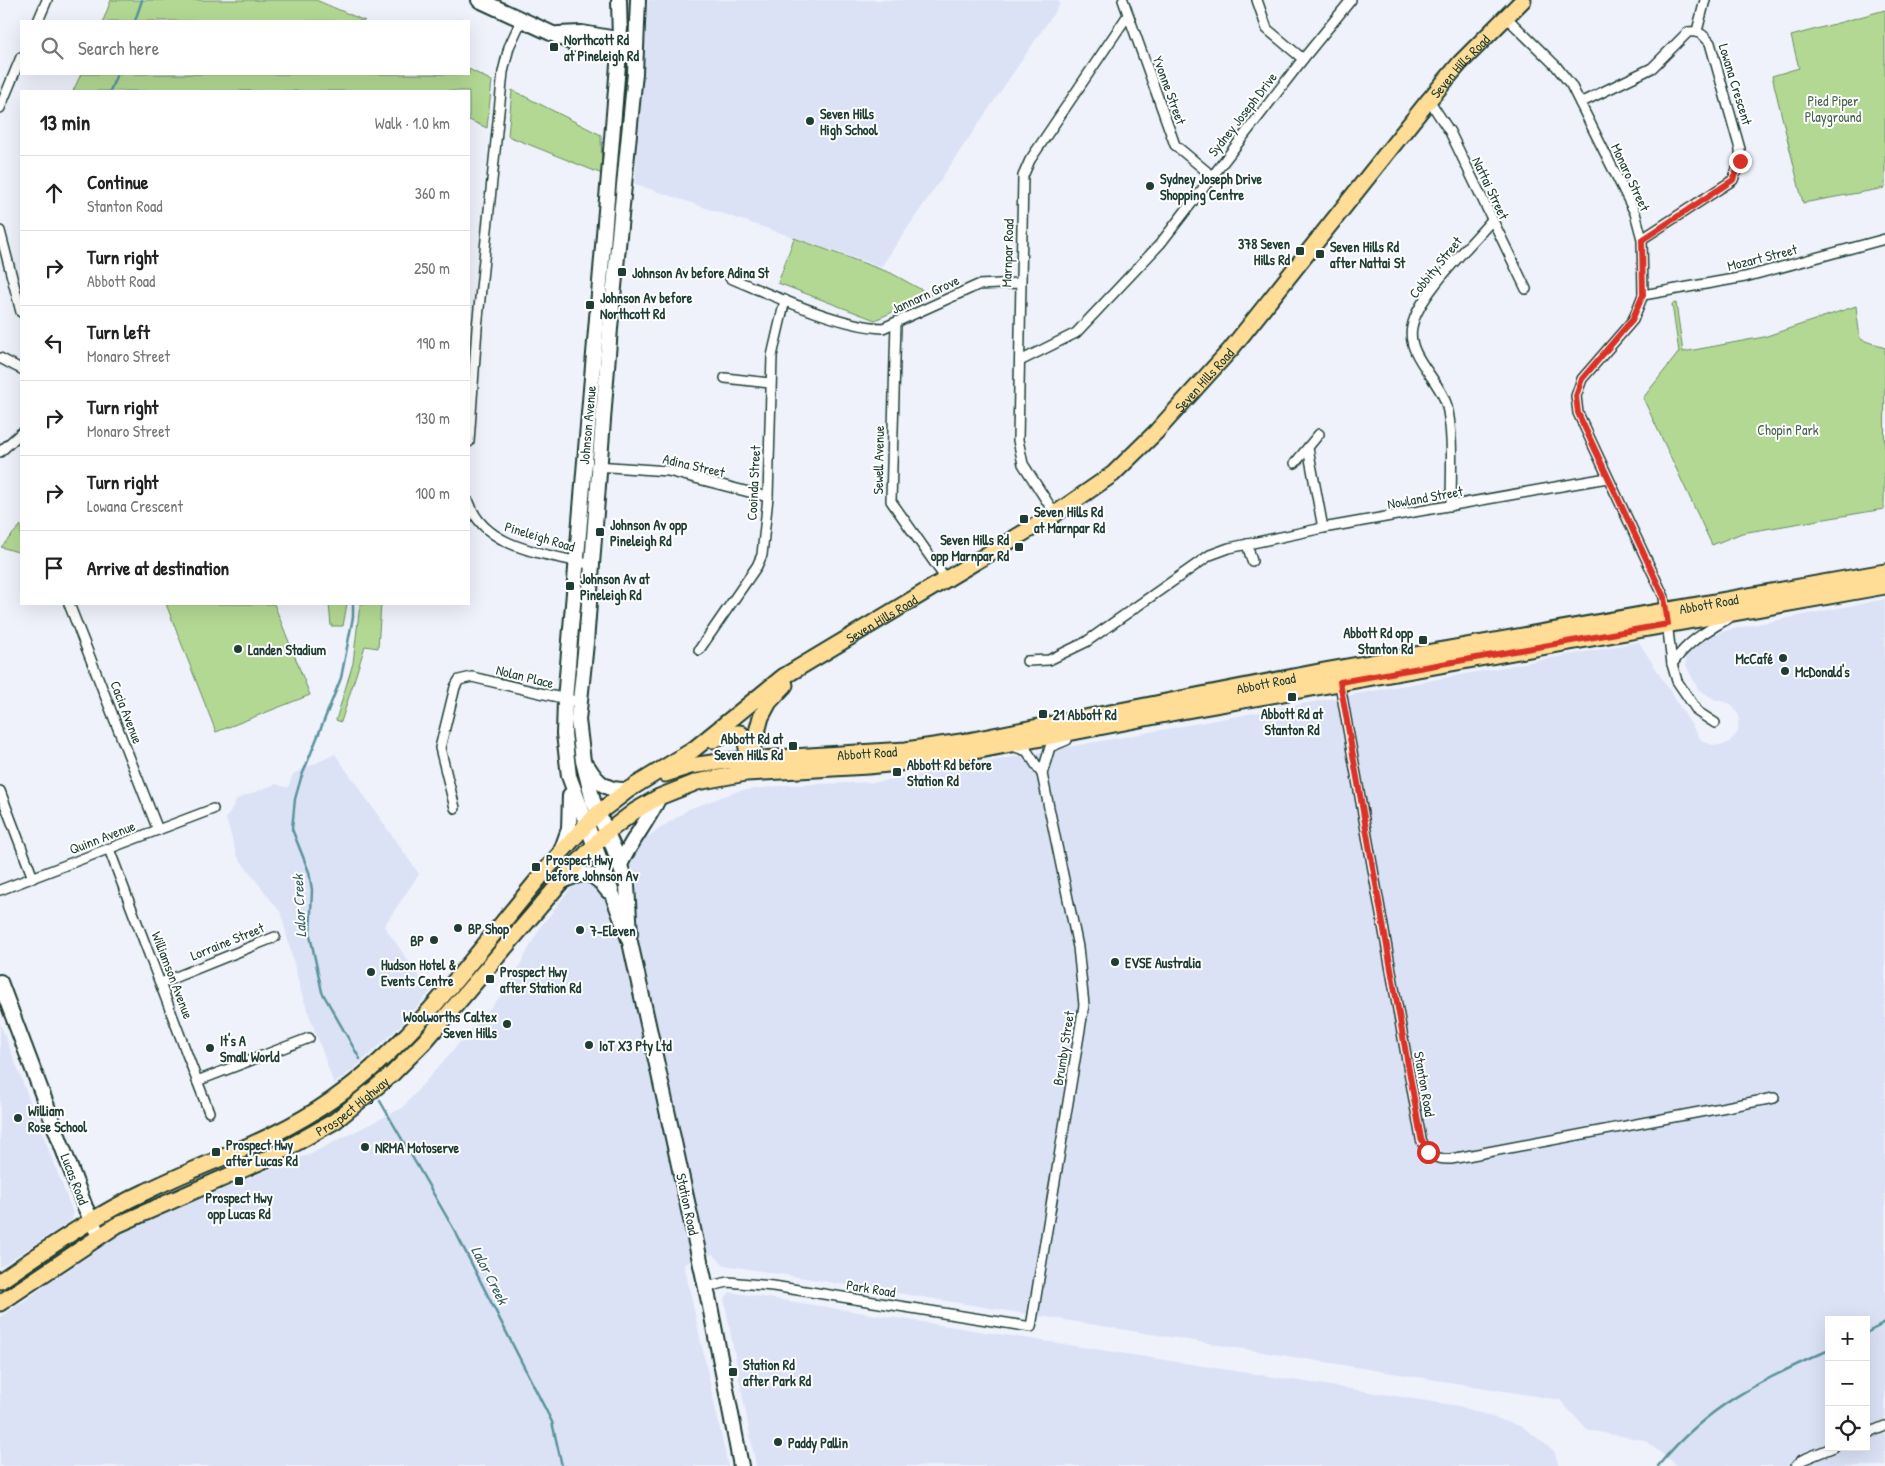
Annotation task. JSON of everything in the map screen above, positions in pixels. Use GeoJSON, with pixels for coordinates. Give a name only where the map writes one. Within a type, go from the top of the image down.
{"type":"FeatureCollection","features":[{"type":"Feature","properties":{"kind":"main road"},"geometry":{"type":"LineString","coordinates":[[479,0],[521,21],[557,34],[582,33],[619,47],[636,49]]}},
{"type":"Feature","properties":{"kind":"main road","name":"Johnson Avenue"},"geometry":{"type":"LineString","coordinates":[[594,845],[583,760],[572,701],[577,561],[619,47],[619,0]]}},
{"type":"Feature","properties":{"kind":"main road","name":"Johnson Avenue"},"geometry":{"type":"LineString","coordinates":[[606,833],[591,819],[568,776],[564,734],[586,643],[636,49],[638,0]]}},
{"type":"Feature","properties":{"kind":"main road","name":"Seven Hills Road"},"geometry":{"type":"LineString","coordinates":[[591,819],[628,790],[693,750],[783,677],[1055,514],[1088,493],[1130,459],[1225,356],[1313,248],[1428,100],[1460,63],[1523,0]]}},
{"type":"Feature","properties":{"kind":"main road","name":"Abbott Road"},"geometry":{"type":"LineString","coordinates":[[659,797],[697,782],[748,766],[888,752],[959,742],[1667,617],[1885,572]]}},
{"type":"Feature","properties":{"kind":"main road","name":"Abbott Road"},"geometry":{"type":"LineString","coordinates":[[1667,617],[1734,613],[1885,586]]}},
{"type":"Feature","properties":{"kind":"main road","name":"Seven Hills Road"},"geometry":{"type":"LineString","coordinates":[[748,766],[765,708],[804,666]]}},
{"type":"Feature","properties":{"kind":"main road","name":"Abbott Road"},"geometry":{"type":"LineString","coordinates":[[644,780],[705,763],[748,766],[893,764],[1004,745],[1338,676]]}},
{"type":"Feature","properties":{"kind":"main road"},"geometry":{"type":"LineString","coordinates":[[693,750],[736,732],[745,738],[748,766]]}},
{"type":"Feature","properties":{"kind":"main road"},"geometry":{"type":"LineString","coordinates":[[583,760],[596,780],[606,788],[628,790]]}},
{"type":"Feature","properties":{"kind":"main road"},"geometry":{"type":"LineString","coordinates":[[558,858],[569,829],[568,776]]}},
{"type":"Feature","properties":{"kind":"main road"},"geometry":{"type":"LineString","coordinates":[[606,833],[635,811],[659,797]]}},
{"type":"Feature","properties":{"kind":"main road"},"geometry":{"type":"LineString","coordinates":[[620,865],[627,849],[650,818],[659,797]]}},
{"type":"Feature","properties":{"kind":"main road","name":"Prospect Highway"},"geometry":{"type":"LineString","coordinates":[[0,1281],[91,1220],[147,1190],[280,1132],[347,1089],[382,1059],[414,1026],[591,819]]}},
{"type":"Feature","properties":{"kind":"main road","name":"Prospect Highway"},"geometry":{"type":"LineString","coordinates":[[0,1303],[99,1236],[146,1210],[271,1157],[335,1120],[392,1074],[425,1041],[561,882],[606,833]]}},
{"type":"Feature","properties":{"kind":"main road","name":"Station Road"},"geometry":{"type":"LineString","coordinates":[[606,833],[627,886],[631,916],[630,942]]}},
{"type":"Feature","properties":{"kind":"main road","name":"Station Road"},"geometry":{"type":"LineString","coordinates":[[594,845],[630,942],[706,1287],[741,1466]]}},
{"type":"Feature","properties":{"kind":"main road"},"geometry":{"type":"LineString","coordinates":[[561,882],[577,875],[589,874],[600,881],[615,900]]}},
{"type":"Feature","properties":{"kind":"main road","name":"Lucas Road"},"geometry":{"type":"LineString","coordinates":[[0,982],[91,1220],[99,1236]]}},
{"type":"Feature","properties":{"kind":"street"},"geometry":{"type":"LineString","coordinates":[[38,20],[47,0]]}},
{"type":"Feature","properties":{"kind":"street","name":"Yvonne Street"},"geometry":{"type":"LineString","coordinates":[[1124,0],[1175,145],[1211,176]]}},
{"type":"Feature","properties":{"kind":"street"},"geometry":{"type":"LineString","coordinates":[[1257,0],[1267,29],[1303,59]]}},
{"type":"Feature","properties":{"kind":"street","name":"Sydney Joseph Drive"},"geometry":{"type":"LineString","coordinates":[[1020,361],[1076,333],[1160,244],[1211,176],[1351,0]]}},
{"type":"Feature","properties":{"kind":"street"},"geometry":{"type":"LineString","coordinates":[[1580,103],[1652,68],[1681,37],[1688,32],[1697,31],[1705,0]]}},
{"type":"Feature","properties":{"kind":"street","name":"Marnpar Road"},"geometry":{"type":"LineString","coordinates":[[1055,514],[1024,464],[1018,440],[1023,176],[1030,160],[1128,15]]}},
{"type":"Feature","properties":{"kind":"street","name":"Monaro Street"},"geometry":{"type":"LineString","coordinates":[[1506,17],[1556,66],[1571,85],[1635,213],[1642,240],[1643,295],[1632,320],[1582,379],[1576,396],[1578,413],[1664,597],[1672,664],[1677,681],[1698,712],[1715,723]]}},
{"type":"Feature","properties":{"kind":"street"},"geometry":{"type":"LineString","coordinates":[[470,413],[473,326],[503,72],[509,47],[521,21]]}},
{"type":"Feature","properties":{"kind":"street","name":"Lowana Crescent"},"geometry":{"type":"LineString","coordinates":[[1642,240],[1733,180],[1738,170],[1740,149],[1719,68],[1710,43],[1704,35],[1697,31]]}},
{"type":"Feature","properties":{"kind":"street"},"geometry":{"type":"LineString","coordinates":[[0,108],[20,59]]}},
{"type":"Feature","properties":{"kind":"street","name":"Nattai Street"},"geometry":{"type":"LineString","coordinates":[[1428,100],[1450,132],[1491,221],[1526,289]]}},
{"type":"Feature","properties":{"kind":"street","name":"Cobbity Street"},"geometry":{"type":"LineString","coordinates":[[1451,506],[1450,445],[1446,402],[1418,355],[1413,343],[1411,330],[1421,303],[1491,221]]}},
{"type":"Feature","properties":{"kind":"street"},"geometry":{"type":"LineString","coordinates":[[0,230],[20,308]]}},
{"type":"Feature","properties":{"kind":"street","name":"Mozart Street"},"geometry":{"type":"LineString","coordinates":[[1643,295],[1745,277],[1885,239]]}},
{"type":"Feature","properties":{"kind":"street","name":"Jannarn Grove"},"geometry":{"type":"LineString","coordinates":[[730,278],[786,300],[868,327],[883,328],[978,285],[1020,283]]}},
{"type":"Feature","properties":{"kind":"street","name":"Cooinda Street"},"geometry":{"type":"LineString","coordinates":[[699,650],[758,566],[762,554],[768,497],[770,382],[774,339],[786,300]]}},
{"type":"Feature","properties":{"kind":"street","name":"Sewell Avenue"},"geometry":{"type":"LineString","coordinates":[[896,323],[892,501],[946,579]]}},
{"type":"Feature","properties":{"kind":"street"},"geometry":{"type":"LineString","coordinates":[[0,358],[20,368]]}},
{"type":"Feature","properties":{"kind":"street"},"geometry":{"type":"LineString","coordinates":[[725,378],[770,382]]}},
{"type":"Feature","properties":{"kind":"street"},"geometry":{"type":"LineString","coordinates":[[0,452],[20,434]]}},
{"type":"Feature","properties":{"kind":"street"},"geometry":{"type":"LineString","coordinates":[[1295,464],[1319,434]]}},
{"type":"Feature","properties":{"kind":"street"},"geometry":{"type":"LineString","coordinates":[[1308,448],[1323,528]]}},
{"type":"Feature","properties":{"kind":"street","name":"Adina Street"},"geometry":{"type":"LineString","coordinates":[[584,465],[668,471],[768,497]]}},
{"type":"Feature","properties":{"kind":"street","name":"Nowland Street"},"geometry":{"type":"LineString","coordinates":[[1027,661],[1049,660],[1086,642],[1210,555],[1247,544],[1323,528],[1607,478]]}},
{"type":"Feature","properties":{"kind":"street","name":"Pineleigh Road"},"geometry":{"type":"LineString","coordinates":[[470,504],[481,526],[497,538],[592,565]]}},
{"type":"Feature","properties":{"kind":"street"},"geometry":{"type":"LineString","coordinates":[[1247,544],[1252,561]]}},
{"type":"Feature","properties":{"kind":"street","name":"Cacia Avenue"},"geometry":{"type":"LineString","coordinates":[[69,605],[158,830]]}},
{"type":"Feature","properties":{"kind":"street"},"geometry":{"type":"LineString","coordinates":[[1672,664],[1684,647],[1734,613]]}},
{"type":"Feature","properties":{"kind":"street","name":"Stanton Road"},"geometry":{"type":"LineString","coordinates":[[1338,676],[1421,1138],[1428,1152],[1440,1160],[1451,1159],[1774,1098]]}},
{"type":"Feature","properties":{"kind":"street","name":"Nolan Place"},"geometry":{"type":"LineString","coordinates":[[455,808],[440,746],[455,687],[458,682],[465,677],[472,677],[572,701]]}},
{"type":"Feature","properties":{"kind":"street","name":"Brumby Street"},"geometry":{"type":"LineString","coordinates":[[1042,774],[1050,747],[1061,741],[1088,735],[1110,724]]}},
{"type":"Feature","properties":{"kind":"street","name":"Brumby Street"},"geometry":{"type":"LineString","coordinates":[[1004,745],[1020,747],[1026,751],[1042,774],[1078,947],[1084,1005],[1031,1327]]}},
{"type":"Feature","properties":{"kind":"street"},"geometry":{"type":"LineString","coordinates":[[0,790],[33,878]]}},
{"type":"Feature","properties":{"kind":"street","name":"Quinn Avenue"},"geometry":{"type":"LineString","coordinates":[[0,890],[213,809]]}},
{"type":"Feature","properties":{"kind":"street","name":"Williamson Avenue"},"geometry":{"type":"LineString","coordinates":[[109,849],[209,1112]]}},
{"type":"Feature","properties":{"kind":"street","name":"Lorraine Street"},"geometry":{"type":"LineString","coordinates":[[161,983],[276,936]]}},
{"type":"Feature","properties":{"kind":"street"},"geometry":{"type":"LineString","coordinates":[[197,1081],[309,1038]]}},
{"type":"Feature","properties":{"kind":"street","name":"Park Road"},"geometry":{"type":"LineString","coordinates":[[706,1287],[728,1282],[772,1286],[1031,1327]]}},
{"type":"Feature","properties":{"kind":"street"},"geometry":{"type":"LineString","coordinates":[[1870,1432],[1885,1426]]}},
{"type":"Feature","properties":{"kind":"street"},"geometry":{"type":"LineString","coordinates":[[1796,1466],[1802,1460],[1825,1451]]}},
{"type":"Feature","properties":{"kind":"shaded area","name":"Seven Hills High School"},"geometry":{"type":"Polygon","coordinates":[[[648,0],[1058,0],[1060,4],[881,267],[635,184],[648,0]]]}},
{"type":"Feature","properties":{"kind":"shaded area"},"geometry":{"type":"Polygon","coordinates":[[[1885,599],[1885,1466],[1678,1466],[1644,1440],[1587,1430],[1560,1400],[724,1265],[713,1254],[684,1264],[728,1466],[0,1466],[0,1317],[121,1234],[297,1157],[306,1156],[402,1108],[507,989],[541,926],[571,888],[689,809],[738,791],[787,785],[878,782],[1639,642],[1701,740],[1712,745],[1723,745],[1729,742],[1738,732],[1739,716],[1731,704],[1714,699],[1698,689],[1686,665],[1686,656],[1689,650],[1718,633],[1885,599]]]}},
{"type":"Feature","properties":{"kind":"shaded area"},"geometry":{"type":"Polygon","coordinates":[[[335,754],[419,874],[384,926],[430,992],[402,1024],[356,1067],[334,1084],[302,995],[281,913],[237,856],[226,819],[237,799],[276,784],[288,788],[293,774],[335,754]]]}},
{"type":"Feature","properties":{"kind":"shaded area","name":"William Rose School"},"geometry":{"type":"Polygon","coordinates":[[[0,1023],[73,1213],[72,1220],[0,1267],[0,1023]]]}},
{"type":"Feature","properties":{"kind":"shaded area"},"geometry":{"type":"Polygon","coordinates":[[[730,1292],[1459,1406],[1523,1427],[1554,1451],[1559,1466],[756,1466],[724,1299],[730,1292]]]}},
{"type":"Feature","properties":{"kind":"green space"},"geometry":{"type":"Polygon","coordinates":[[[111,0],[316,0],[363,20],[103,20],[111,0]]]}},
{"type":"Feature","properties":{"kind":"green space","name":"Pied Piper Playground"},"geometry":{"type":"Polygon","coordinates":[[[1885,10],[1885,188],[1803,203],[1772,76],[1799,68],[1791,36],[1885,10]]]}},
{"type":"Feature","properties":{"kind":"green space"},"geometry":{"type":"Polygon","coordinates":[[[470,70],[492,81],[487,128],[470,120],[470,90],[73,90],[81,75],[470,75],[470,70]]]}},
{"type":"Feature","properties":{"kind":"green space"},"geometry":{"type":"Polygon","coordinates":[[[512,90],[601,135],[602,174],[508,136],[512,90]]]}},
{"type":"Feature","properties":{"kind":"green space"},"geometry":{"type":"Polygon","coordinates":[[[794,238],[891,273],[931,295],[875,320],[778,283],[794,238]]]}},
{"type":"Feature","properties":{"kind":"green space","name":"Chopin Park"},"geometry":{"type":"Polygon","coordinates":[[[1676,303],[1683,352],[1764,337],[1856,306],[1860,339],[1885,348],[1884,509],[1742,533],[1712,545],[1643,398],[1679,352],[1672,304],[1676,303]]]}},
{"type":"Feature","properties":{"kind":"green space"},"geometry":{"type":"Polygon","coordinates":[[[20,526],[20,553],[1,547],[20,526]]]}},
{"type":"Feature","properties":{"kind":"green space","name":"Landen Stadium"},"geometry":{"type":"Polygon","coordinates":[[[166,605],[274,605],[310,695],[216,732],[166,605]]]}},
{"type":"Feature","properties":{"kind":"green space"},"geometry":{"type":"Polygon","coordinates":[[[329,605],[347,605],[343,626],[331,626],[329,605]]]}},
{"type":"Feature","properties":{"kind":"green space"},"geometry":{"type":"Polygon","coordinates":[[[360,605],[381,605],[378,648],[365,646],[341,722],[336,720],[353,663],[360,605]]]}},
{"type":"Feature","properties":{"kind":"waterway","name":"Lalor Creek"},"geometry":{"type":"LineString","coordinates":[[135,20],[142,0]]}},
{"type":"Feature","properties":{"kind":"waterway","name":"Lalor Creek"},"geometry":{"type":"LineString","coordinates":[[110,90],[117,75]]}},
{"type":"Feature","properties":{"kind":"waterway","name":"Lalor Creek"},"geometry":{"type":"LineString","coordinates":[[353,605],[353,617],[341,678],[301,778],[295,799],[292,829],[309,872],[312,890],[310,935],[322,992],[360,1059]]}},
{"type":"Feature","properties":{"kind":"waterway","name":"Lalor Creek"},"geometry":{"type":"LineString","coordinates":[[380,1101],[456,1233],[552,1422],[562,1466]]}},
{"type":"Feature","properties":{"kind":"waterway"},"geometry":{"type":"LineString","coordinates":[[1870,1331],[1885,1323]]}},
{"type":"Feature","properties":{"kind":"waterway"},"geometry":{"type":"LineString","coordinates":[[1658,1466],[1677,1445],[1715,1411],[1757,1385],[1825,1352]]}},
{"type":"Feature","properties":{"kind":"place","name":"Northcott Rd at Pineleigh Rd"},"geometry":{"type":"Point","coordinates":[554,47]}},
{"type":"Feature","properties":{"kind":"place","name":"Seven Hills High School"},"geometry":{"type":"Point","coordinates":[810,121]}},
{"type":"Feature","properties":{"kind":"place","name":"Sydney Joseph Drive Shopping Centre"},"geometry":{"type":"Point","coordinates":[1150,186]}},
{"type":"Feature","properties":{"kind":"place","name":"378 Seven Hills Rd"},"geometry":{"type":"Point","coordinates":[1300,251]}},
{"type":"Feature","properties":{"kind":"place","name":"Seven Hills Rd after Nattai St"},"geometry":{"type":"Point","coordinates":[1320,254]}},
{"type":"Feature","properties":{"kind":"place","name":"Johnson Av before Adina St"},"geometry":{"type":"Point","coordinates":[622,272]}},
{"type":"Feature","properties":{"kind":"place","name":"Johnson Av before Northcott Rd"},"geometry":{"type":"Point","coordinates":[590,305]}},
{"type":"Feature","properties":{"kind":"place","name":"Seven Hills Rd at Marnpar Rd"},"geometry":{"type":"Point","coordinates":[1024,519]}},
{"type":"Feature","properties":{"kind":"place","name":"Johnson Av opp Pineleigh Rd"},"geometry":{"type":"Point","coordinates":[600,532]}},
{"type":"Feature","properties":{"kind":"place","name":"Seven Hills Rd opp Marnpar Rd"},"geometry":{"type":"Point","coordinates":[1019,547]}},
{"type":"Feature","properties":{"kind":"place","name":"Johnson Av at Pineleigh Rd"},"geometry":{"type":"Point","coordinates":[570,586]}},
{"type":"Feature","properties":{"kind":"place","name":"Abbott Rd opp Stanton Rd"},"geometry":{"type":"Point","coordinates":[1423,640]}},
{"type":"Feature","properties":{"kind":"place","name":"Landen Stadium"},"geometry":{"type":"Point","coordinates":[238,649]}},
{"type":"Feature","properties":{"kind":"place","name":"McCafé"},"geometry":{"type":"Point","coordinates":[1783,658]}},
{"type":"Feature","properties":{"kind":"place","name":"McDonald's"},"geometry":{"type":"Point","coordinates":[1785,671]}},
{"type":"Feature","properties":{"kind":"place","name":"Abbott Rd at Stanton Rd"},"geometry":{"type":"Point","coordinates":[1292,697]}},
{"type":"Feature","properties":{"kind":"place","name":"21 Abbott Rd"},"geometry":{"type":"Point","coordinates":[1043,714]}},
{"type":"Feature","properties":{"kind":"place","name":"Abbott Rd at Seven Hills Rd"},"geometry":{"type":"Point","coordinates":[793,746]}},
{"type":"Feature","properties":{"kind":"place","name":"Abbott Rd before Station Rd"},"geometry":{"type":"Point","coordinates":[897,772]}},
{"type":"Feature","properties":{"kind":"place","name":"Prospect Hwy before Johnson Av"},"geometry":{"type":"Point","coordinates":[536,867]}},
{"type":"Feature","properties":{"kind":"place","name":"BP Shop"},"geometry":{"type":"Point","coordinates":[458,928]}},
{"type":"Feature","properties":{"kind":"place","name":"7-Eleven"},"geometry":{"type":"Point","coordinates":[580,930]}},
{"type":"Feature","properties":{"kind":"place","name":"BP"},"geometry":{"type":"Point","coordinates":[434,940]}},
{"type":"Feature","properties":{"kind":"place","name":"EVSE Australia"},"geometry":{"type":"Point","coordinates":[1115,962]}},
{"type":"Feature","properties":{"kind":"place","name":"Hudson Hotel & Events Centre"},"geometry":{"type":"Point","coordinates":[371,972]}},
{"type":"Feature","properties":{"kind":"place","name":"Prospect Hwy after Station Rd"},"geometry":{"type":"Point","coordinates":[490,979]}},
{"type":"Feature","properties":{"kind":"place","name":"Woolworths Caltex Seven Hills"},"geometry":{"type":"Point","coordinates":[507,1024]}},
{"type":"Feature","properties":{"kind":"place","name":"IoT X3 Pty Ltd"},"geometry":{"type":"Point","coordinates":[589,1045]}},
{"type":"Feature","properties":{"kind":"place","name":"It's A Small World"},"geometry":{"type":"Point","coordinates":[210,1048]}},
{"type":"Feature","properties":{"kind":"place","name":"William Rose School"},"geometry":{"type":"Point","coordinates":[18,1118]}},
{"type":"Feature","properties":{"kind":"place","name":"NRMA Motoserve"},"geometry":{"type":"Point","coordinates":[365,1147]}},
{"type":"Feature","properties":{"kind":"place","name":"Prospect Hwy after Lucas Rd"},"geometry":{"type":"Point","coordinates":[216,1152]}},
{"type":"Feature","properties":{"kind":"place","name":"Prospect Hwy opp Lucas Rd"},"geometry":{"type":"Point","coordinates":[239,1181]}},
{"type":"Feature","properties":{"kind":"place","name":"Station Rd after Park Rd"},"geometry":{"type":"Point","coordinates":[733,1372]}},
{"type":"Feature","properties":{"kind":"place","name":"Paddy Pallin"},"geometry":{"type":"Point","coordinates":[778,1442]}},
{"type":"Feature","properties":{"kind":"route"},"geometry":{"type":"LineString","coordinates":[[1428,1152],[1421,1138],[1340,682],[1668,624],[1664,597],[1578,413],[1576,396],[1582,379],[1632,320],[1643,295],[1642,240],[1733,180],[1740,161]]}}]}
